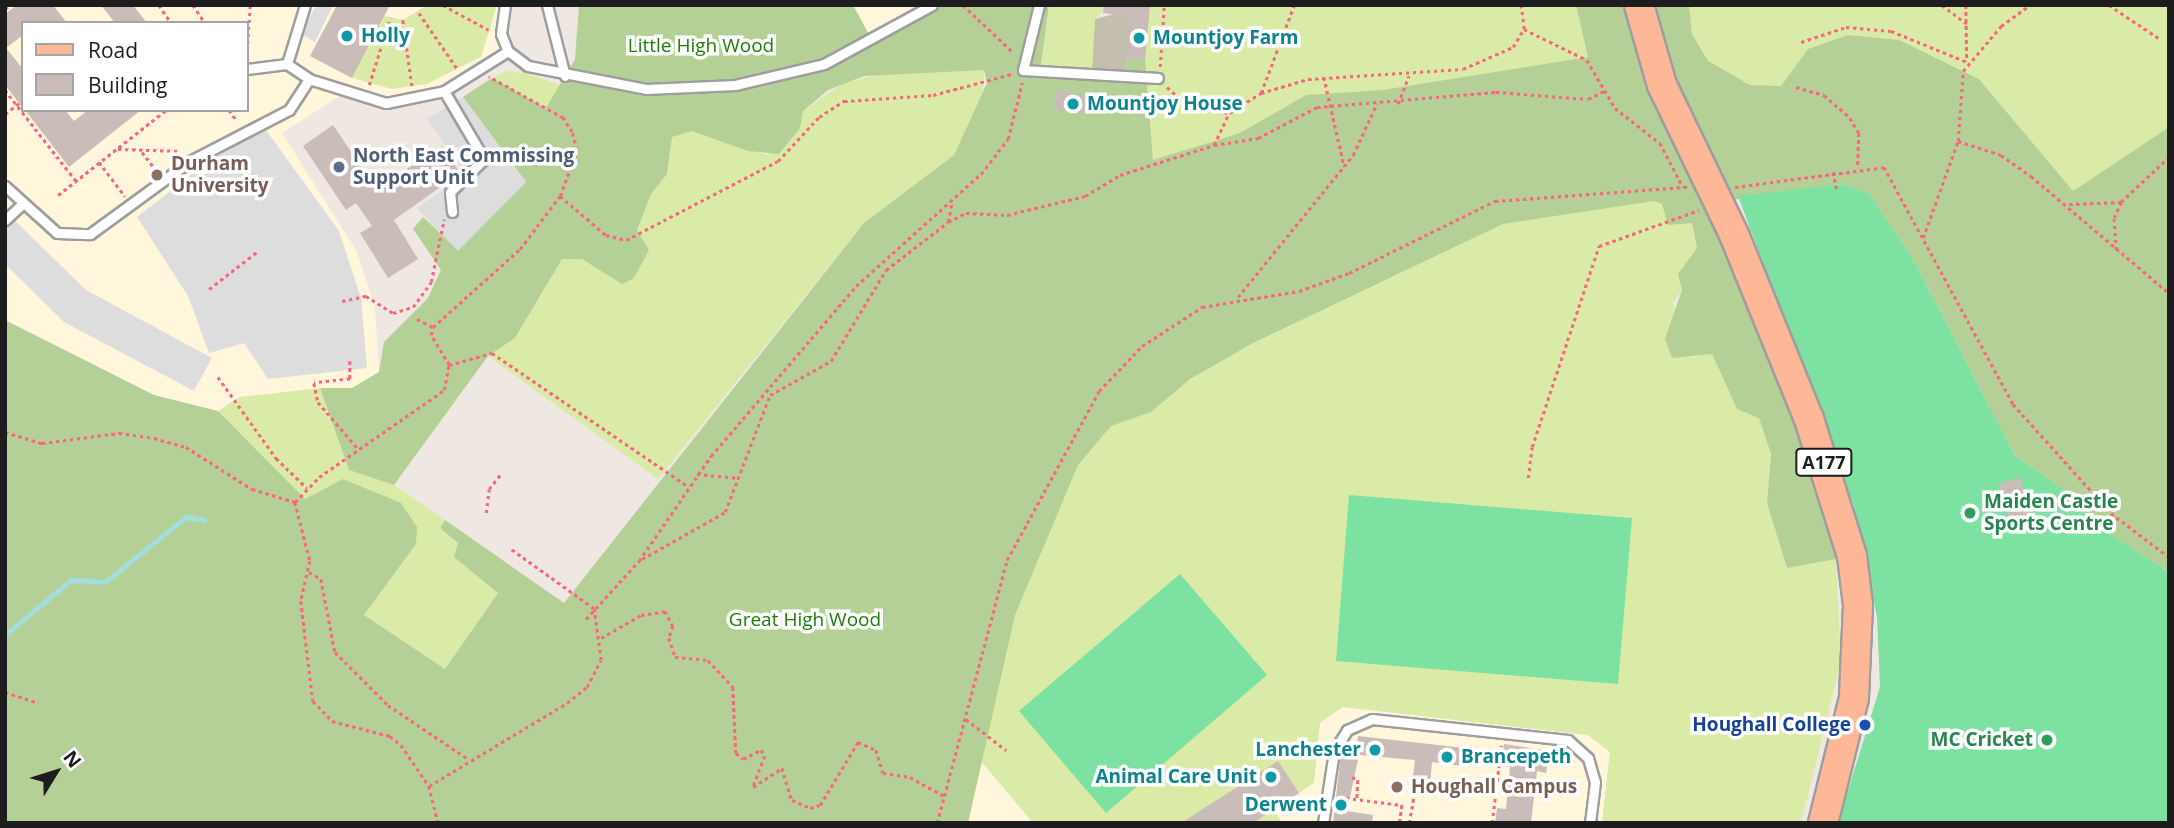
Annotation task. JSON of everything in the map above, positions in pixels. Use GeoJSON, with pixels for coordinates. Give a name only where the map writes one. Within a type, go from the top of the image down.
{"type":"FeatureCollection","features":[{"type":"Feature","properties":{"kind":"main road","name":"A177"},"geometry":{"type":"LineString","coordinates":[[1639,5],[1662,85],[1735,237],[1808,419],[1852,556],[1858,605],[1854,698],[1823,823]]}},
{"type":"Feature","properties":{"kind":"lane"},"geometry":{"type":"LineString","coordinates":[[288,64],[305,5]]}},
{"type":"Feature","properties":{"kind":"lane"},"geometry":{"type":"LineString","coordinates":[[505,5],[501,34],[509,51],[528,66],[565,76],[646,89],[758,82],[824,64],[932,5]]}},
{"type":"Feature","properties":{"kind":"lane"},"geometry":{"type":"LineString","coordinates":[[547,5],[565,76]]}},
{"type":"Feature","properties":{"kind":"lane"},"geometry":{"type":"LineString","coordinates":[[1039,5],[1024,66],[1158,78]]}},
{"type":"Feature","properties":{"kind":"lane"},"geometry":{"type":"LineString","coordinates":[[248,69],[288,64],[309,79],[367,98],[415,100],[444,91],[481,73],[509,51]]}},
{"type":"Feature","properties":{"kind":"lane"},"geometry":{"type":"LineString","coordinates":[[5,186],[57,233],[90,234],[190,161],[289,110],[309,79]]}},
{"type":"Feature","properties":{"kind":"lane"},"geometry":{"type":"LineString","coordinates":[[444,91],[484,159],[450,192],[452,212]]}},
{"type":"Feature","properties":{"kind":"lane"},"geometry":{"type":"LineString","coordinates":[[5,220],[23,203]]}},
{"type":"Feature","properties":{"kind":"lane"},"geometry":{"type":"LineString","coordinates":[[1323,823],[1334,751],[1347,730],[1372,719],[1568,740],[1588,758],[1595,782],[1590,823]]}},
{"type":"Feature","properties":{"kind":"path"},"geometry":{"type":"LineString","coordinates":[[5,9],[10,5]]}},
{"type":"Feature","properties":{"kind":"path"},"geometry":{"type":"LineString","coordinates":[[159,5],[170,21]]}},
{"type":"Feature","properties":{"kind":"path"},"geometry":{"type":"LineString","coordinates":[[193,5],[204,21]]}},
{"type":"Feature","properties":{"kind":"path"},"geometry":{"type":"LineString","coordinates":[[248,36],[250,5]]}},
{"type":"Feature","properties":{"kind":"path"},"geometry":{"type":"LineString","coordinates":[[443,5],[501,34]]}},
{"type":"Feature","properties":{"kind":"path"},"geometry":{"type":"LineString","coordinates":[[963,5],[1024,66]]}},
{"type":"Feature","properties":{"kind":"path"},"geometry":{"type":"LineString","coordinates":[[1164,5],[1158,78],[1189,107],[1229,113]]}},
{"type":"Feature","properties":{"kind":"path"},"geometry":{"type":"LineString","coordinates":[[1261,93],[1294,5]]}},
{"type":"Feature","properties":{"kind":"path"},"geometry":{"type":"LineString","coordinates":[[1214,145],[1229,113],[1261,93],[1324,77],[1409,76],[1463,69],[1513,47],[1524,29],[1521,5]]}},
{"type":"Feature","properties":{"kind":"path"},"geometry":{"type":"LineString","coordinates":[[1942,5],[1967,24]]}},
{"type":"Feature","properties":{"kind":"path"},"geometry":{"type":"LineString","coordinates":[[1923,238],[1958,141],[1957,85],[1967,62],[1966,5]]}},
{"type":"Feature","properties":{"kind":"path"},"geometry":{"type":"LineString","coordinates":[[1967,62],[2030,5]]}},
{"type":"Feature","properties":{"kind":"path"},"geometry":{"type":"LineString","coordinates":[[2109,5],[2160,39]]}},
{"type":"Feature","properties":{"kind":"path"},"geometry":{"type":"LineString","coordinates":[[419,13],[467,80]]}},
{"type":"Feature","properties":{"kind":"path"},"geometry":{"type":"LineString","coordinates":[[367,98],[390,18]]}},
{"type":"Feature","properties":{"kind":"path"},"geometry":{"type":"LineString","coordinates":[[403,20],[415,100]]}},
{"type":"Feature","properties":{"kind":"path"},"geometry":{"type":"LineString","coordinates":[[1801,42],[1846,27],[1891,31],[1967,62]]}},
{"type":"Feature","properties":{"kind":"path"},"geometry":{"type":"LineString","coordinates":[[1524,29],[1574,48],[1600,77],[1604,91],[1615,108],[1660,143],[1684,188]]}},
{"type":"Feature","properties":{"kind":"path"},"geometry":{"type":"LineString","coordinates":[[560,196],[606,235],[626,240],[778,161],[819,117],[844,102],[955,90],[1024,66]]}},
{"type":"Feature","properties":{"kind":"path"},"geometry":{"type":"LineString","coordinates":[[586,619],[639,561],[697,474],[882,258],[952,201],[1008,139],[1024,66]]}},
{"type":"Feature","properties":{"kind":"path"},"geometry":{"type":"LineString","coordinates":[[295,502],[307,488],[444,390],[449,365],[431,335],[433,327],[520,249],[560,196],[577,150],[572,132],[563,118],[481,73]]}},
{"type":"Feature","properties":{"kind":"path"},"geometry":{"type":"LineString","coordinates":[[1398,104],[1409,76]]}},
{"type":"Feature","properties":{"kind":"path"},"geometry":{"type":"LineString","coordinates":[[1324,77],[1328,106],[1344,165]]}},
{"type":"Feature","properties":{"kind":"path"},"geometry":{"type":"LineString","coordinates":[[1796,87],[1839,104],[1859,133],[1858,166]]}},
{"type":"Feature","properties":{"kind":"path"},"geometry":{"type":"LineString","coordinates":[[5,90],[21,108]]}},
{"type":"Feature","properties":{"kind":"path"},"geometry":{"type":"LineString","coordinates":[[770,395],[831,361],[886,270],[948,222],[967,213],[1007,215],[1084,196],[1120,175],[1214,145],[1258,138],[1328,106],[1398,104],[1496,92],[1588,99],[1604,91]]}},
{"type":"Feature","properties":{"kind":"path"},"geometry":{"type":"LineString","coordinates":[[1238,297],[1344,165],[1377,103]]}},
{"type":"Feature","properties":{"kind":"path"},"geometry":{"type":"LineString","coordinates":[[5,114],[18,104]]}},
{"type":"Feature","properties":{"kind":"path"},"geometry":{"type":"LineString","coordinates":[[24,112],[76,181]]}},
{"type":"Feature","properties":{"kind":"path"},"geometry":{"type":"LineString","coordinates":[[58,195],[163,112]]}},
{"type":"Feature","properties":{"kind":"path"},"geometry":{"type":"LineString","coordinates":[[230,112],[245,132]]}},
{"type":"Feature","properties":{"kind":"path"},"geometry":{"type":"LineString","coordinates":[[1958,141],[2001,155],[2067,203],[2116,250],[2169,293]]}},
{"type":"Feature","properties":{"kind":"path"},"geometry":{"type":"LineString","coordinates":[[117,148],[142,152],[181,151],[190,161]]}},
{"type":"Feature","properties":{"kind":"path"},"geometry":{"type":"LineString","coordinates":[[142,152],[159,174]]}},
{"type":"Feature","properties":{"kind":"path"},"geometry":{"type":"LineString","coordinates":[[2116,250],[2114,218],[2122,202],[2169,157]]}},
{"type":"Feature","properties":{"kind":"path"},"geometry":{"type":"LineString","coordinates":[[99,162],[128,199]]}},
{"type":"Feature","properties":{"kind":"path"},"geometry":{"type":"LineString","coordinates":[[1733,199],[1729,187],[1858,166],[1884,167],[2013,404],[2111,513],[2169,557]]}},
{"type":"Feature","properties":{"kind":"path"},"geometry":{"type":"LineString","coordinates":[[1833,172],[1837,190]]}},
{"type":"Feature","properties":{"kind":"path"},"geometry":{"type":"LineString","coordinates":[[937,823],[1007,560],[1099,391],[1173,322],[1238,297],[1299,291],[1349,273],[1495,201],[1696,186]]}},
{"type":"Feature","properties":{"kind":"path"},"geometry":{"type":"LineString","coordinates":[[948,222],[952,201]]}},
{"type":"Feature","properties":{"kind":"path"},"geometry":{"type":"LineString","coordinates":[[2067,203],[2122,202]]}},
{"type":"Feature","properties":{"kind":"path"},"geometry":{"type":"LineString","coordinates":[[1528,478],[1532,447],[1599,246],[1706,207]]}},
{"type":"Feature","properties":{"kind":"path"},"geometry":{"type":"LineString","coordinates":[[342,301],[366,296],[393,313],[413,307],[430,282],[440,222],[452,212]]}},
{"type":"Feature","properties":{"kind":"path"},"geometry":{"type":"LineString","coordinates":[[209,289],[258,251]]}},
{"type":"Feature","properties":{"kind":"path"},"geometry":{"type":"LineString","coordinates":[[417,319],[433,327]]}},
{"type":"Feature","properties":{"kind":"path"},"geometry":{"type":"LineString","coordinates":[[449,365],[492,353],[688,486]]}},
{"type":"Feature","properties":{"kind":"path"},"geometry":{"type":"LineString","coordinates":[[350,361],[350,379],[314,383],[318,402],[359,450]]}},
{"type":"Feature","properties":{"kind":"path"},"geometry":{"type":"LineString","coordinates":[[218,377],[276,458],[307,488]]}},
{"type":"Feature","properties":{"kind":"path"},"geometry":{"type":"LineString","coordinates":[[639,561],[708,527],[725,512],[741,477],[770,395],[768,390]]}},
{"type":"Feature","properties":{"kind":"path"},"geometry":{"type":"LineString","coordinates":[[5,432],[42,443],[119,433],[154,438],[203,456],[252,489],[295,502]]}},
{"type":"Feature","properties":{"kind":"path"},"geometry":{"type":"LineString","coordinates":[[697,474],[741,477]]}},
{"type":"Feature","properties":{"kind":"path"},"geometry":{"type":"LineString","coordinates":[[486,513],[489,489],[500,475]]}},
{"type":"Feature","properties":{"kind":"path"},"geometry":{"type":"LineString","coordinates":[[295,502],[308,572],[302,643],[313,701],[332,721],[390,736],[429,786],[438,823]]}},
{"type":"Feature","properties":{"kind":"path"},"geometry":{"type":"LineString","coordinates":[[429,786],[467,758],[528,729],[587,687],[601,660],[601,638],[594,609],[509,548]]}},
{"type":"Feature","properties":{"kind":"path"},"geometry":{"type":"LineString","coordinates":[[308,572],[321,579],[335,652],[388,705],[467,758]]}},
{"type":"Feature","properties":{"kind":"path"},"geometry":{"type":"LineString","coordinates":[[601,638],[658,608],[671,618],[675,657],[708,660],[733,687],[736,753],[743,759],[761,750],[765,756],[753,787],[782,768],[793,800],[810,808],[820,804],[858,742],[876,750],[883,773],[910,777],[944,796]]}},
{"type":"Feature","properties":{"kind":"path"},"geometry":{"type":"LineString","coordinates":[[5,692],[38,704]]}},
{"type":"Feature","properties":{"kind":"path"},"geometry":{"type":"LineString","coordinates":[[966,719],[1006,750]]}},
{"type":"Feature","properties":{"kind":"path"},"geometry":{"type":"LineString","coordinates":[[1492,823],[1502,733]]}},
{"type":"Feature","properties":{"kind":"path"},"geometry":{"type":"LineString","coordinates":[[1352,777],[1358,780],[1357,799]]}},
{"type":"Feature","properties":{"kind":"path"},"geometry":{"type":"LineString","coordinates":[[1409,823],[1416,784]]}},
{"type":"Feature","properties":{"kind":"path"},"geometry":{"type":"LineString","coordinates":[[1329,796],[1410,806]]}},
{"type":"Feature","properties":{"kind":"path"},"geometry":{"type":"LineString","coordinates":[[1400,822],[1402,805]]}},
{"type":"Feature","properties":{"kind":"shaded area","name":"Durham University"},"geometry":{"type":"Polygon","coordinates":[[[5,5],[505,5],[508,51],[463,83],[386,103],[346,92],[282,133],[356,250],[375,308],[379,372],[352,388],[240,397],[218,411],[154,395],[5,320],[5,5]]]}},
{"type":"Feature","properties":{"kind":"shaded area"},"geometry":{"type":"Polygon","coordinates":[[[316,5],[333,5],[315,42],[301,34],[316,5]]]}},
{"type":"Feature","properties":{"kind":"shaded area"},"geometry":{"type":"Polygon","coordinates":[[[853,5],[932,5],[873,42],[853,5]]]}},
{"type":"Feature","properties":{"kind":"shaded area"},"geometry":{"type":"Polygon","coordinates":[[[1150,5],[1145,59],[1128,59],[1123,71],[1090,68],[1095,19],[1150,5]]]}},
{"type":"Feature","properties":{"kind":"shaded area"},"geometry":{"type":"Polygon","coordinates":[[[463,97],[526,182],[458,251],[417,208],[466,175],[427,119],[463,97]]]}},
{"type":"Feature","properties":{"kind":"shaded area"},"geometry":{"type":"Polygon","coordinates":[[[266,130],[339,231],[361,298],[367,368],[268,379],[244,343],[209,353],[188,296],[137,217],[212,159],[266,130]]]}},
{"type":"Feature","properties":{"kind":"shaded area"},"geometry":{"type":"Polygon","coordinates":[[[5,211],[86,290],[212,358],[194,391],[64,322],[5,264],[5,211]]]}},
{"type":"Feature","properties":{"kind":"shaded area","name":"Houghall Campus"},"geometry":{"type":"Polygon","coordinates":[[[1343,707],[1588,735],[1610,752],[1602,823],[1132,823],[1343,707]]]}},
{"type":"Feature","properties":{"kind":"shaded area"},"geometry":{"type":"Polygon","coordinates":[[[981,761],[1033,823],[968,823],[981,761]]]}},
{"type":"Feature","properties":{"kind":"green space"},"geometry":{"type":"Polygon","coordinates":[[[427,5],[497,5],[481,57],[427,84],[392,89],[352,78],[385,16],[403,20],[427,5]]]}},
{"type":"Feature","properties":{"kind":"green space","name":"Great High Wood"},"geometry":{"type":"Polygon","coordinates":[[[579,5],[853,5],[873,42],[932,5],[1049,5],[1040,71],[1123,71],[1128,59],[1145,59],[1153,160],[1240,133],[1306,95],[1382,90],[1588,57],[1576,5],[1689,5],[1692,34],[1708,61],[1750,85],[1781,86],[1808,49],[1848,35],[1899,40],[1979,79],[2073,191],[2169,127],[2169,572],[2093,523],[2065,490],[2015,456],[1913,259],[1869,193],[1843,184],[1718,202],[1723,244],[1800,434],[1835,553],[1836,559],[1787,568],[1767,503],[1771,454],[1759,418],[1737,409],[1712,354],[1672,358],[1665,339],[1682,290],[1678,274],[1697,248],[1692,223],[1668,225],[1662,204],[1654,201],[1503,224],[1253,343],[1190,379],[1151,412],[1111,426],[1078,465],[1015,615],[968,823],[5,823],[5,320],[154,395],[218,411],[305,499],[343,479],[401,503],[417,527],[416,544],[364,615],[445,669],[498,593],[454,557],[458,543],[440,528],[445,520],[564,603],[864,223],[954,155],[987,83],[984,70],[864,76],[828,90],[803,111],[800,128],[779,154],[748,151],[692,131],[672,137],[667,174],[651,194],[637,230],[649,250],[634,278],[622,284],[582,259],[562,259],[515,338],[488,356],[394,485],[349,470],[320,388],[352,388],[379,372],[384,342],[428,298],[441,270],[413,229],[423,217],[458,250],[526,182],[463,97],[492,78],[546,108],[575,59],[579,5]]]}},
{"type":"Feature","properties":{"kind":"green space"},"geometry":{"type":"Polygon","coordinates":[[[1049,5],[1108,5],[1095,19],[1092,72],[1040,71],[1049,5]]]}},
{"type":"Feature","properties":{"kind":"green space"},"geometry":{"type":"Polygon","coordinates":[[[1150,5],[1576,5],[1588,57],[1382,90],[1306,95],[1240,133],[1153,160],[1145,59],[1150,5]]]}},
{"type":"Feature","properties":{"kind":"green space"},"geometry":{"type":"Polygon","coordinates":[[[1689,5],[2169,5],[2169,127],[2073,191],[1979,79],[1899,40],[1848,35],[1808,49],[1781,86],[1750,85],[1708,61],[1692,34],[1689,5]]]}},
{"type":"Feature","properties":{"kind":"green space"},"geometry":{"type":"Polygon","coordinates":[[[984,70],[982,103],[954,155],[864,223],[658,479],[488,356],[515,338],[562,259],[582,259],[604,270],[649,250],[637,230],[651,194],[667,174],[672,137],[692,130],[767,155],[799,128],[803,111],[842,84],[879,74],[984,70]]]}},
{"type":"Feature","properties":{"kind":"green space"},"geometry":{"type":"Polygon","coordinates":[[[507,71],[525,73],[560,85],[546,108],[492,78],[507,71]]]}},
{"type":"Feature","properties":{"kind":"green space","name":"Maiden Castle Sports Centre"},"geometry":{"type":"Polygon","coordinates":[[[1843,184],[1869,193],[1913,259],[2015,456],[2065,490],[2093,523],[2169,572],[2169,823],[1838,823],[1880,687],[1877,617],[1853,503],[1738,196],[1843,184]]]}},
{"type":"Feature","properties":{"kind":"green space"},"geometry":{"type":"Polygon","coordinates":[[[1654,200],[1692,223],[1697,248],[1678,274],[1682,290],[1673,302],[1690,358],[1712,353],[1727,388],[1759,418],[1771,454],[1767,503],[1787,568],[1836,559],[1841,662],[1801,823],[1602,823],[1610,752],[1588,735],[1343,707],[1320,723],[1314,783],[1274,809],[1282,823],[1033,823],[981,761],[1015,615],[1047,526],[1078,465],[1111,426],[1151,412],[1190,379],[1253,343],[1503,224],[1654,200]]]}},
{"type":"Feature","properties":{"kind":"green space"},"geometry":{"type":"Polygon","coordinates":[[[320,388],[349,470],[394,485],[445,520],[440,528],[458,543],[454,557],[498,593],[445,669],[364,615],[416,544],[367,490],[343,480],[305,499],[296,493],[218,411],[240,397],[320,388]]]}},
{"type":"Feature","properties":{"kind":"green space"},"geometry":{"type":"Polygon","coordinates":[[[1349,495],[1632,518],[1618,684],[1336,661],[1349,495]]]}},
{"type":"Feature","properties":{"kind":"green space"},"geometry":{"type":"Polygon","coordinates":[[[1180,574],[1267,675],[1106,813],[1019,711],[1180,574]]]}},
{"type":"Feature","properties":{"kind":"building"},"geometry":{"type":"Polygon","coordinates":[[[17,5],[53,5],[65,21],[21,21],[21,37],[6,48],[21,67],[21,105],[5,85],[5,14],[17,5]]]}},
{"type":"Feature","properties":{"kind":"building"},"geometry":{"type":"Polygon","coordinates":[[[101,5],[133,5],[145,21],[113,21],[101,5]]]}},
{"type":"Feature","properties":{"kind":"building","name":"Holly"},"geometry":{"type":"Polygon","coordinates":[[[337,5],[390,5],[352,78],[310,56],[337,5]]]}},
{"type":"Feature","properties":{"kind":"building","name":"Mountjoy Farm"},"geometry":{"type":"Polygon","coordinates":[[[1104,5],[1150,5],[1145,59],[1130,59],[1132,17],[1103,13],[1104,5]]]}},
{"type":"Feature","properties":{"kind":"building","name":"Mountjoy House"},"geometry":{"type":"Polygon","coordinates":[[[1056,90],[1092,98],[1090,114],[1054,109],[1056,90]]]}},
{"type":"Feature","properties":{"kind":"building"},"geometry":{"type":"Polygon","coordinates":[[[27,112],[67,112],[74,121],[85,112],[138,112],[69,167],[27,112]]]}},
{"type":"Feature","properties":{"kind":"building"},"geometry":{"type":"Polygon","coordinates":[[[333,125],[376,189],[442,146],[460,173],[394,220],[418,259],[388,278],[360,233],[372,226],[356,203],[346,210],[303,146],[333,125]]]}},
{"type":"Feature","properties":{"kind":"building"},"geometry":{"type":"Polygon","coordinates":[[[2020,477],[2033,520],[2011,527],[1998,484],[2020,477]]]}},
{"type":"Feature","properties":{"kind":"building"},"geometry":{"type":"Polygon","coordinates":[[[1358,736],[1464,748],[1462,766],[1432,762],[1430,785],[1412,784],[1415,760],[1359,755],[1347,811],[1373,815],[1372,823],[1333,823],[1341,753],[1347,743],[1357,744],[1358,736]]]}},
{"type":"Feature","properties":{"kind":"building"},"geometry":{"type":"Polygon","coordinates":[[[1504,744],[1550,751],[1546,773],[1537,771],[1531,823],[1495,823],[1497,808],[1506,809],[1510,767],[1501,766],[1504,744]]]}},
{"type":"Feature","properties":{"kind":"building","name":"Animal Care Unit"},"geometry":{"type":"Polygon","coordinates":[[[1278,761],[1299,793],[1253,823],[1181,823],[1278,761]]]}},
{"type":"Feature","properties":{"kind":"waterway"},"geometry":{"type":"LineString","coordinates":[[5,635],[71,580],[105,582],[186,517],[204,520]]}},
{"type":"Feature","properties":{"kind":"place","name":"Holly"},"geometry":{"type":"Point","coordinates":[347,36]}},
{"type":"Feature","properties":{"kind":"place","name":"Mountjoy Farm"},"geometry":{"type":"Point","coordinates":[1139,38]}},
{"type":"Feature","properties":{"kind":"place","name":"Mountjoy House"},"geometry":{"type":"Point","coordinates":[1073,104]}},
{"type":"Feature","properties":{"kind":"place","name":"North East Commissing Support Unit"},"geometry":{"type":"Point","coordinates":[339,167]}},
{"type":"Feature","properties":{"kind":"place","name":"Durham University"},"geometry":{"type":"Point","coordinates":[157,175]}},
{"type":"Feature","properties":{"kind":"place","name":"Maiden Castle Sports Centre"},"geometry":{"type":"Point","coordinates":[1970,513]}},
{"type":"Feature","properties":{"kind":"place","name":"Houghall College"},"geometry":{"type":"Point","coordinates":[1865,725]}},
{"type":"Feature","properties":{"kind":"place","name":"MC Cricket"},"geometry":{"type":"Point","coordinates":[2047,740]}},
{"type":"Feature","properties":{"kind":"place","name":"Lanchester"},"geometry":{"type":"Point","coordinates":[1375,750]}},
{"type":"Feature","properties":{"kind":"place","name":"Brancepeth"},"geometry":{"type":"Point","coordinates":[1447,757]}},
{"type":"Feature","properties":{"kind":"place","name":"Animal Care Unit"},"geometry":{"type":"Point","coordinates":[1271,777]}},
{"type":"Feature","properties":{"kind":"place","name":"Houghall Campus"},"geometry":{"type":"Point","coordinates":[1397,787]}},
{"type":"Feature","properties":{"kind":"place","name":"Derwent"},"geometry":{"type":"Point","coordinates":[1341,805]}},
{"type":"Feature","properties":{"kind":"park label","name":"Little High Wood"},"geometry":{"type":"Point","coordinates":[701,46]}}]}
